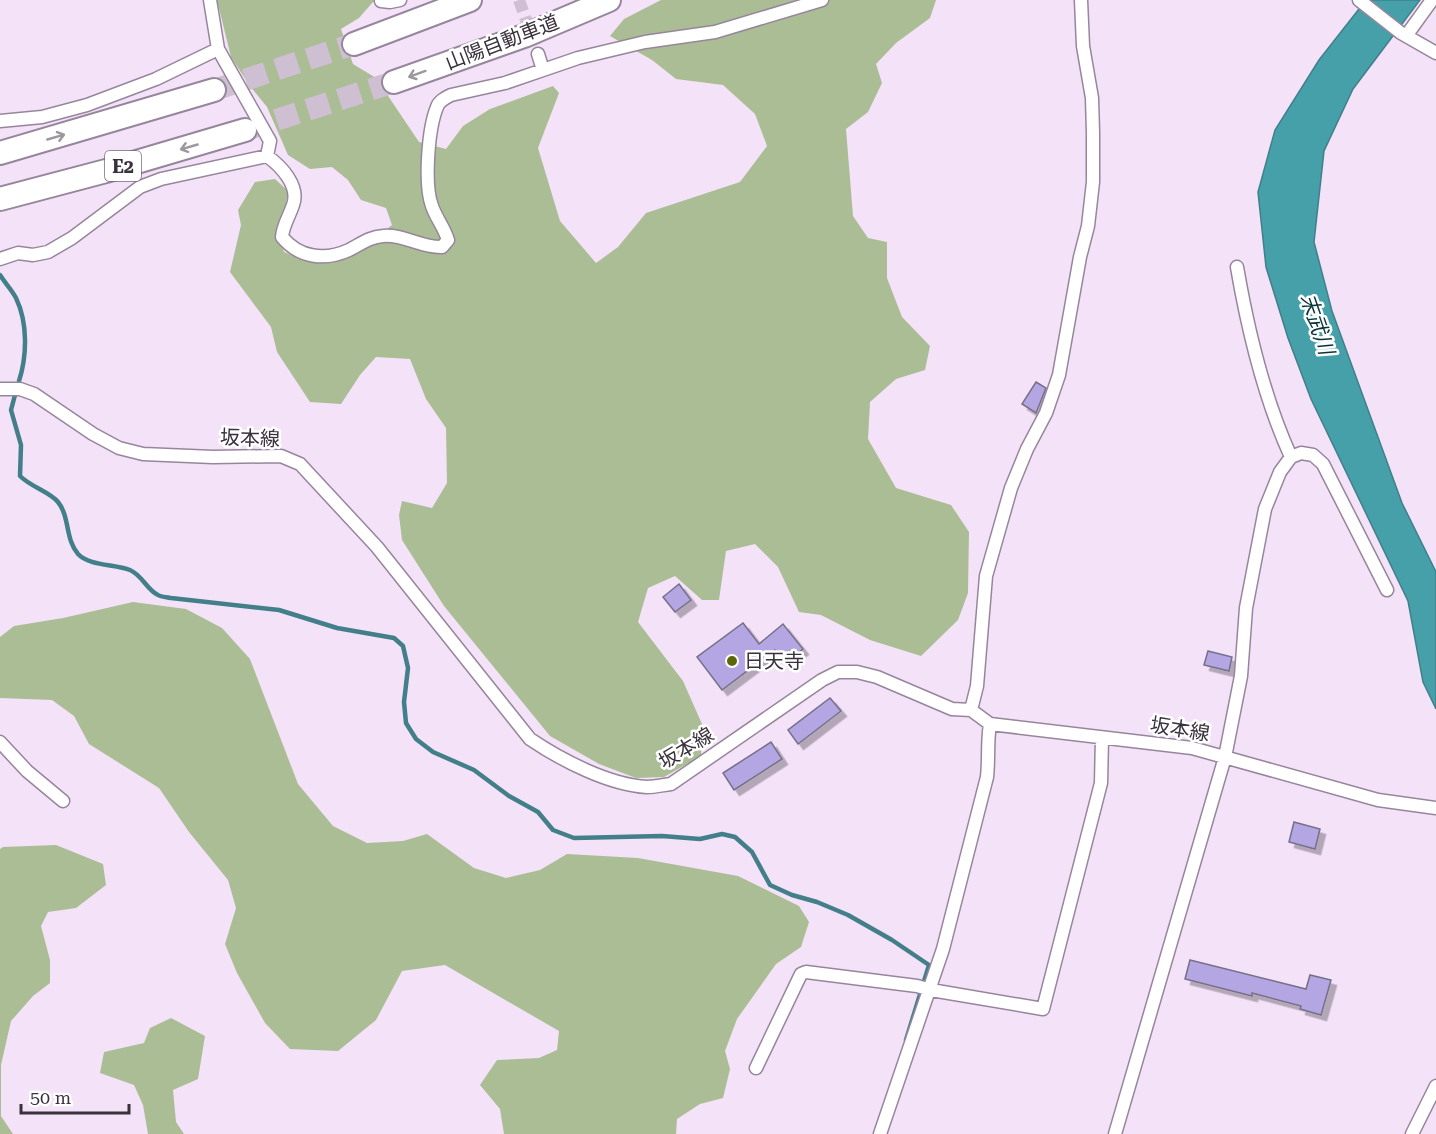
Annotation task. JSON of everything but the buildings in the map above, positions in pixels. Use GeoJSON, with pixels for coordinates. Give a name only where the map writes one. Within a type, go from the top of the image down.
{"type":"FeatureCollection","features":[{"type":"Feature","properties":{"kind":"highway"},"geometry":{"type":"LineString","coordinates":[[354,44],[470,0]]}},
{"type":"Feature","properties":{"kind":"highway","name":"山陽自動車道"},"geometry":{"type":"LineString","coordinates":[[394,82],[524,36],[609,0]]}},
{"type":"Feature","properties":{"kind":"highway","name":"E2"},"geometry":{"type":"LineString","coordinates":[[0,153],[214,90]]}},
{"type":"Feature","properties":{"kind":"highway","name":"E2"},"geometry":{"type":"LineString","coordinates":[[0,199],[245,130]]}},
{"type":"Feature","properties":{"kind":"street"},"geometry":{"type":"LineString","coordinates":[[210,0],[218,49],[270,141],[267,156]]}},
{"type":"Feature","properties":{"kind":"street"},"geometry":{"type":"LineString","coordinates":[[381,2],[390,3],[400,0]]}},
{"type":"Feature","properties":{"kind":"street"},"geometry":{"type":"LineString","coordinates":[[0,259],[18,253],[33,255],[48,252],[72,238],[140,187],[162,178],[267,156],[280,165],[293,187],[294,202],[283,226],[282,237],[290,247],[308,255],[329,256],[349,250],[366,239],[384,236],[405,237],[432,248],[442,247],[447,240],[445,230],[432,206],[427,181],[437,106],[443,100],[451,95],[505,83],[578,58],[645,42],[715,32],[822,0]]}},
{"type":"Feature","properties":{"kind":"street"},"geometry":{"type":"LineString","coordinates":[[971,710],[977,686],[986,576],[1011,488],[1027,449],[1046,413],[1059,375],[1080,257],[1088,226],[1093,182],[1092,98],[1083,46],[1081,0]]}},
{"type":"Feature","properties":{"kind":"street"},"geometry":{"type":"LineString","coordinates":[[1359,0],[1403,35],[1436,53]]}},
{"type":"Feature","properties":{"kind":"street"},"geometry":{"type":"LineString","coordinates":[[1403,35],[1432,0]]}},
{"type":"Feature","properties":{"kind":"street"},"geometry":{"type":"LineString","coordinates":[[0,121],[42,117],[87,105],[156,80],[218,49]]}},
{"type":"Feature","properties":{"kind":"street"},"geometry":{"type":"LineString","coordinates":[[538,54],[543,70]]}},
{"type":"Feature","properties":{"kind":"street"},"geometry":{"type":"LineString","coordinates":[[1237,267],[1246,315],[1266,389],[1282,438],[1291,457]]}},
{"type":"Feature","properties":{"kind":"street","name":"坂本線"},"geometry":{"type":"LineString","coordinates":[[0,389],[20,389],[34,394],[93,434],[119,448],[143,454],[213,457],[281,456],[300,464],[377,547],[530,739],[547,750],[604,776],[641,786],[671,784],[822,680],[838,672],[857,672],[877,677],[952,708],[971,710],[977,717],[990,724],[1192,748],[1378,800],[1436,808]]}},
{"type":"Feature","properties":{"kind":"street"},"geometry":{"type":"LineString","coordinates":[[1115,1134],[1226,757],[1241,676],[1246,608],[1265,509],[1280,472],[1291,457],[1301,453],[1313,455],[1323,464],[1387,590]]}},
{"type":"Feature","properties":{"kind":"street"},"geometry":{"type":"LineString","coordinates":[[880,1134],[925,988],[943,949],[987,777],[990,724]]}},
{"type":"Feature","properties":{"kind":"street"},"geometry":{"type":"LineString","coordinates":[[756,1068],[801,974],[806,972],[925,988],[1043,1009],[1101,783],[1102,738]]}},
{"type":"Feature","properties":{"kind":"street"},"geometry":{"type":"LineString","coordinates":[[0,742],[27,771],[63,801]]}},
{"type":"Feature","properties":{"kind":"street"},"geometry":{"type":"LineString","coordinates":[[1412,1134],[1436,1086]]}},
{"type":"Feature","properties":{"kind":"green space"},"geometry":{"type":"Polygon","coordinates":[[[217,0],[379,0],[373,2],[359,18],[341,29],[353,64],[376,78],[419,142],[446,149],[463,126],[490,109],[553,86],[559,93],[538,148],[560,221],[596,263],[618,247],[646,213],[740,182],[767,146],[755,114],[723,85],[676,79],[652,60],[610,36],[624,19],[661,0],[936,0],[930,18],[896,43],[876,64],[882,83],[868,112],[846,129],[853,216],[868,238],[887,242],[887,278],[902,317],[930,346],[925,370],[896,379],[870,402],[868,439],[896,488],[951,505],[969,532],[968,593],[958,620],[921,656],[870,640],[821,615],[799,612],[778,567],[755,544],[726,551],[719,600],[702,600],[675,576],[648,588],[638,622],[683,681],[702,724],[701,756],[664,777],[636,778],[599,764],[550,736],[444,606],[402,540],[399,515],[402,501],[432,508],[447,483],[446,428],[426,399],[410,359],[376,357],[360,375],[341,404],[310,402],[277,352],[271,327],[230,272],[241,225],[238,210],[255,182],[275,179],[288,191],[285,210],[277,231],[284,252],[310,262],[346,257],[392,225],[386,208],[361,200],[348,180],[332,167],[310,169],[288,155],[267,107],[231,57],[217,0]]]}},
{"type":"Feature","properties":{"kind":"green space"},"geometry":{"type":"Polygon","coordinates":[[[133,602],[186,609],[222,628],[250,659],[298,784],[333,826],[367,843],[403,841],[427,834],[474,868],[506,878],[540,870],[567,854],[638,858],[738,876],[799,906],[809,922],[801,947],[776,964],[737,1019],[725,1051],[730,1069],[723,1098],[700,1104],[677,1119],[676,1134],[504,1134],[500,1109],[480,1085],[497,1060],[539,1058],[557,1050],[559,1031],[445,965],[402,971],[376,1020],[338,1051],[290,1049],[265,1023],[237,973],[225,944],[236,908],[228,880],[189,832],[159,788],[89,744],[74,716],[52,700],[0,698],[0,637],[14,626],[63,618],[133,602]]]}},
{"type":"Feature","properties":{"kind":"green space"},"geometry":{"type":"Polygon","coordinates":[[[56,845],[103,864],[106,885],[76,908],[48,912],[41,926],[50,960],[50,983],[33,996],[11,1021],[1,1065],[1,1116],[13,1134],[0,1134],[0,849],[56,845]]]}},
{"type":"Feature","properties":{"kind":"green space"},"geometry":{"type":"Polygon","coordinates":[[[171,1018],[205,1036],[198,1079],[173,1090],[176,1122],[184,1134],[148,1134],[143,1105],[134,1085],[100,1073],[104,1052],[144,1043],[150,1028],[171,1018]]]}},
{"type":"Feature","properties":{"kind":"water","name":"末武川"},"geometry":{"type":"Polygon","coordinates":[[[1366,0],[1420,0],[1353,89],[1324,151],[1314,242],[1332,311],[1402,503],[1436,572],[1436,709],[1423,682],[1408,601],[1311,399],[1288,338],[1266,267],[1258,192],[1275,130],[1319,60],[1366,0]]]}},
{"type":"Feature","properties":{"kind":"waterway"},"geometry":{"type":"LineString","coordinates":[[0,275],[13,292],[23,318],[25,350],[19,381]]}},
{"type":"Feature","properties":{"kind":"waterway"},"geometry":{"type":"LineString","coordinates":[[15,395],[11,410],[21,445],[20,476],[58,502],[64,514],[71,542],[83,558],[95,563],[130,570],[138,575],[154,593],[161,596],[279,610],[337,628],[394,638],[403,646],[408,668],[404,702],[406,723],[416,739],[433,752],[474,770],[509,796],[538,812],[553,830],[574,838],[662,836],[700,839],[722,834],[735,837],[752,852],[770,885],[848,915],[892,940],[929,965],[906,1040]]}},
{"type":"Feature","properties":{"kind":"tunnel"},"geometry":{"type":"LineString","coordinates":[[519,0],[538,54]]}},
{"type":"Feature","properties":{"kind":"tunnel"},"geometry":{"type":"LineString","coordinates":[[214,90],[354,44]]}},
{"type":"Feature","properties":{"kind":"tunnel"},"geometry":{"type":"LineString","coordinates":[[245,130],[394,82]]}},
{"type":"Feature","properties":{"kind":"place","name":"日天寺"},"geometry":{"type":"Point","coordinates":[732,661]}}]}
